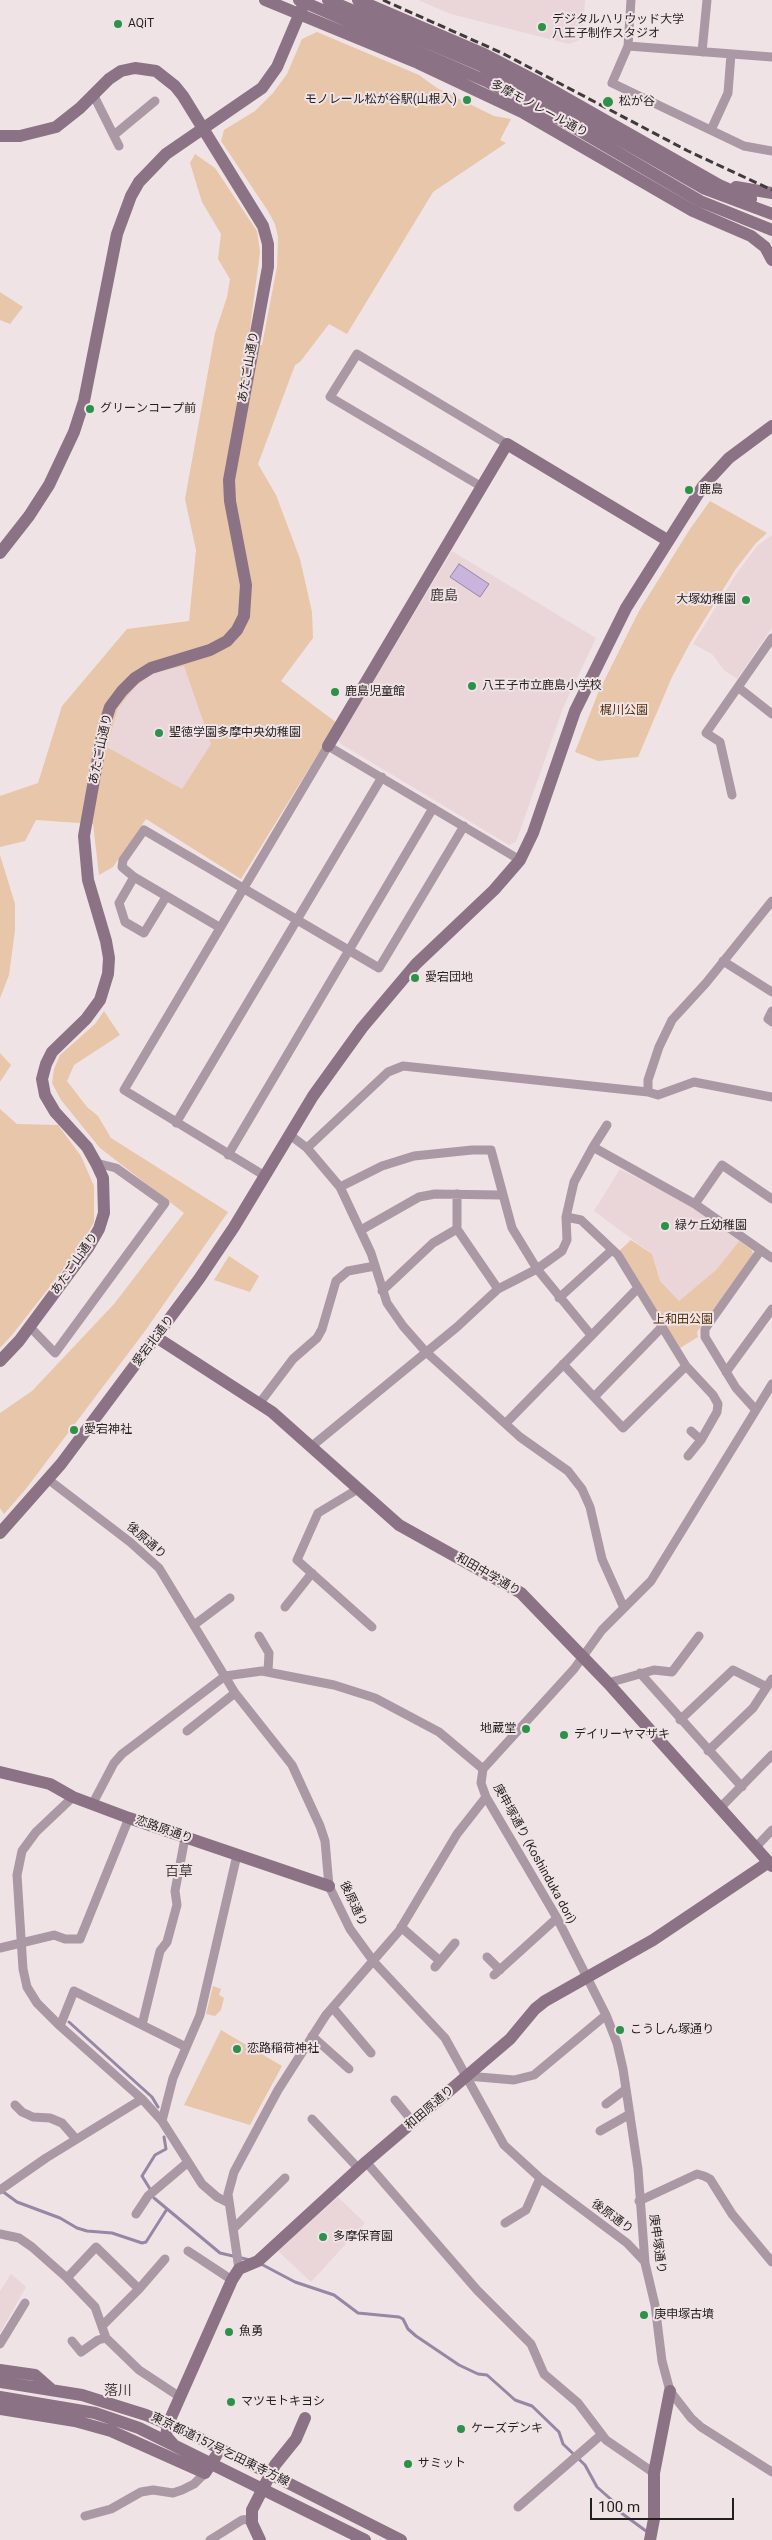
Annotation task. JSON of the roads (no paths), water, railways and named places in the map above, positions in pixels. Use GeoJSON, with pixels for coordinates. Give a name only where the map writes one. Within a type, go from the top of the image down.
{"type":"FeatureCollection","features":[{"type":"Feature","properties":{"kind":"street"},"geometry":{"type":"LineString","coordinates":[[265,0],[301,6],[496,99],[585,148],[693,212],[751,236],[765,247],[772,260]]}},
{"type":"Feature","properties":{"kind":"street","name":"多摩モノレール通り"},"geometry":{"type":"LineString","coordinates":[[328,0],[480,65],[578,116],[704,190],[772,214]]}},
{"type":"Feature","properties":{"kind":"street"},"geometry":{"type":"LineString","coordinates":[[358,0],[493,59],[738,194],[772,208]]}},
{"type":"Feature","properties":{"kind":"street"},"geometry":{"type":"LineString","coordinates":[[631,0],[628,46],[612,83],[744,146],[772,151]]}},
{"type":"Feature","properties":{"kind":"street"},"geometry":{"type":"LineString","coordinates":[[702,52],[707,0]]}},
{"type":"Feature","properties":{"kind":"street"},"geometry":{"type":"LineString","coordinates":[[0,553],[29,516],[49,485],[74,432],[84,400],[117,234],[126,207],[139,182],[152,166],[166,154],[247,100],[270,78],[301,6]]}},
{"type":"Feature","properties":{"kind":"street","name":"多摩モノレール通り"},"geometry":{"type":"LineString","coordinates":[[301,6],[410,46],[516,95],[700,201],[772,230]]}},
{"type":"Feature","properties":{"kind":"street"},"geometry":{"type":"LineString","coordinates":[[628,46],[772,57]]}},
{"type":"Feature","properties":{"kind":"street"},"geometry":{"type":"LineString","coordinates":[[711,130],[728,93],[731,54]]}},
{"type":"Feature","properties":{"kind":"street","name":"あたご山通り"},"geometry":{"type":"LineString","coordinates":[[0,136],[20,136],[56,127],[109,79],[121,72],[135,68],[156,71],[175,86],[203,129],[262,226],[268,244],[268,268],[229,480],[230,501],[246,585],[244,616],[237,630],[226,641],[210,650],[151,668],[135,678],[110,707],[84,836],[88,880],[106,941],[109,958],[108,974],[100,1000],[86,1019],[52,1052],[42,1079],[44,1095],[55,1112],[86,1147],[103,1178],[104,1213],[99,1229],[88,1248],[30,1328],[0,1361]]}},
{"type":"Feature","properties":{"kind":"street"},"geometry":{"type":"LineString","coordinates":[[93,94],[119,146]]}},
{"type":"Feature","properties":{"kind":"street"},"geometry":{"type":"LineString","coordinates":[[114,134],[155,101]]}},
{"type":"Feature","properties":{"kind":"street"},"geometry":{"type":"LineString","coordinates":[[710,179],[741,188],[772,193]]}},
{"type":"Feature","properties":{"kind":"street"},"geometry":{"type":"LineString","coordinates":[[654,189],[700,201]]}},
{"type":"Feature","properties":{"kind":"street"},"geometry":{"type":"LineString","coordinates":[[482,487],[330,397],[357,354],[667,540]]}},
{"type":"Feature","properties":{"kind":"street","name":"愛宕北通り"},"geometry":{"type":"LineString","coordinates":[[0,1533],[49,1480],[216,1254],[326,1077],[381,1004],[436,944],[494,890],[520,860],[533,832],[575,711],[626,608],[667,540],[709,479],[729,458],[772,426]]}},
{"type":"Feature","properties":{"kind":"street"},"geometry":{"type":"LineString","coordinates":[[265,1176],[124,1090],[242,888],[507,444]]}},
{"type":"Feature","properties":{"kind":"street"},"geometry":{"type":"LineString","coordinates":[[732,795],[720,742],[706,733],[772,638]]}},
{"type":"Feature","properties":{"kind":"street"},"geometry":{"type":"LineString","coordinates":[[739,688],[772,714]]}},
{"type":"Feature","properties":{"kind":"street"},"geometry":{"type":"LineString","coordinates":[[328,746],[520,860]]}},
{"type":"Feature","properties":{"kind":"street"},"geometry":{"type":"LineString","coordinates":[[176,1123],[382,777]]}},
{"type":"Feature","properties":{"kind":"street"},"geometry":{"type":"LineString","coordinates":[[228,1155],[433,808]]}},
{"type":"Feature","properties":{"kind":"street"},"geometry":{"type":"LineString","coordinates":[[219,928],[134,877],[122,867],[123,860],[144,830],[379,968],[464,826]]}},
{"type":"Feature","properties":{"kind":"street"},"geometry":{"type":"LineString","coordinates":[[134,877],[119,903],[125,922],[144,933],[166,897]]}},
{"type":"Feature","properties":{"kind":"street"},"geometry":{"type":"LineString","coordinates":[[648,1092],[648,1080],[659,1048],[672,1020],[772,901]]}},
{"type":"Feature","properties":{"kind":"street"},"geometry":{"type":"LineString","coordinates":[[723,961],[772,992]]}},
{"type":"Feature","properties":{"kind":"street"},"geometry":{"type":"LineString","coordinates":[[772,1011],[768,1019],[772,1022]]}},
{"type":"Feature","properties":{"kind":"street"},"geometry":{"type":"LineString","coordinates":[[307,1148],[388,1072],[403,1066],[648,1092],[658,1095],[694,1082],[772,1097]]}},
{"type":"Feature","properties":{"kind":"street"},"geometry":{"type":"LineString","coordinates":[[312,1446],[425,1351],[457,1327],[498,1289],[538,1269],[562,1250],[567,1240],[566,1217],[574,1182],[607,1125]]}},
{"type":"Feature","properties":{"kind":"street"},"geometry":{"type":"LineString","coordinates":[[290,1135],[307,1148],[340,1187],[360,1230],[382,1291],[398,1318],[425,1351],[520,1437],[568,1472],[582,1490],[590,1507],[602,1559],[624,1608]]}},
{"type":"Feature","properties":{"kind":"street"},"geometry":{"type":"LineString","coordinates":[[593,1147],[695,1204],[772,1258]]}},
{"type":"Feature","properties":{"kind":"street"},"geometry":{"type":"LineString","coordinates":[[340,1187],[382,1166],[414,1156],[490,1150],[501,1195],[512,1228],[559,1298],[591,1336]]}},
{"type":"Feature","properties":{"kind":"street"},"geometry":{"type":"LineString","coordinates":[[30,1328],[55,1353],[165,1203],[116,1168],[96,1163]]}},
{"type":"Feature","properties":{"kind":"street"},"geometry":{"type":"LineString","coordinates":[[695,1204],[722,1165],[772,1199]]}},
{"type":"Feature","properties":{"kind":"street"},"geometry":{"type":"LineString","coordinates":[[360,1230],[419,1197],[457,1194],[501,1195]]}},
{"type":"Feature","properties":{"kind":"street"},"geometry":{"type":"LineString","coordinates":[[457,1194],[457,1229],[498,1289]]}},
{"type":"Feature","properties":{"kind":"street"},"geometry":{"type":"LineString","coordinates":[[566,1217],[581,1220],[618,1255],[637,1289],[686,1366],[713,1395],[718,1404],[717,1412],[701,1440],[688,1456]]}},
{"type":"Feature","properties":{"kind":"street"},"geometry":{"type":"LineString","coordinates":[[382,1291],[433,1243],[457,1229]]}},
{"type":"Feature","properties":{"kind":"street"},"geometry":{"type":"LineString","coordinates":[[559,1298],[612,1250]]}},
{"type":"Feature","properties":{"kind":"street"},"geometry":{"type":"LineString","coordinates":[[755,1409],[736,1388],[726,1372],[705,1337],[705,1329],[761,1250]]}},
{"type":"Feature","properties":{"kind":"street"},"geometry":{"type":"LineString","coordinates":[[259,1404],[287,1366],[317,1338],[322,1329],[336,1281],[348,1271],[374,1266]]}},
{"type":"Feature","properties":{"kind":"street"},"geometry":{"type":"LineString","coordinates":[[506,1423],[637,1289]]}},
{"type":"Feature","properties":{"kind":"street"},"geometry":{"type":"LineString","coordinates":[[726,1372],[772,1309]]}},
{"type":"Feature","properties":{"kind":"street"},"geometry":{"type":"LineString","coordinates":[[594,1396],[662,1327]]}},
{"type":"Feature","properties":{"kind":"street","name":"和田中学通り"},"geometry":{"type":"LineString","coordinates":[[156,1337],[290,1426],[358,1489],[412,1533],[515,1588],[608,1683],[770,1864]]}},
{"type":"Feature","properties":{"kind":"street"},"geometry":{"type":"LineString","coordinates":[[563,1364],[623,1428],[686,1366]]}},
{"type":"Feature","properties":{"kind":"street"},"geometry":{"type":"LineString","coordinates":[[94,1804],[114,1763],[122,1754],[225,1676],[268,1671],[334,1685],[375,1698],[440,1732],[483,1769],[583,1657],[602,1630],[655,1576],[755,1409],[768,1397],[772,1384]]}},
{"type":"Feature","properties":{"kind":"street"},"geometry":{"type":"LineString","coordinates":[[691,1431],[701,1440]]}},
{"type":"Feature","properties":{"kind":"street","name":"後原通り"},"geometry":{"type":"LineString","coordinates":[[49,1480],[130,1542],[159,1568],[236,1693],[281,1749],[296,1774],[325,1841],[329,1886],[350,1930],[374,1962],[441,2033],[467,2076],[494,2131],[504,2145],[540,2178],[627,2243],[645,2262]]}},
{"type":"Feature","properties":{"kind":"street"},"geometry":{"type":"LineString","coordinates":[[358,1489],[318,1513],[297,1560],[372,1626]]}},
{"type":"Feature","properties":{"kind":"street"},"geometry":{"type":"LineString","coordinates":[[285,1608],[312,1573]]}},
{"type":"Feature","properties":{"kind":"street"},"geometry":{"type":"LineString","coordinates":[[194,1625],[230,1598]]}},
{"type":"Feature","properties":{"kind":"street"},"geometry":{"type":"LineString","coordinates":[[259,1636],[269,1653],[268,1671]]}},
{"type":"Feature","properties":{"kind":"street"},"geometry":{"type":"LineString","coordinates":[[608,1683],[654,1670],[672,1672],[699,1636]]}},
{"type":"Feature","properties":{"kind":"street"},"geometry":{"type":"LineString","coordinates":[[680,1720],[733,1670],[770,1683],[753,1708],[708,1750]]}},
{"type":"Feature","properties":{"kind":"street"},"geometry":{"type":"LineString","coordinates":[[640,1673],[680,1720],[742,1787]]}},
{"type":"Feature","properties":{"kind":"street"},"geometry":{"type":"LineString","coordinates":[[188,1730],[236,1693]]}},
{"type":"Feature","properties":{"kind":"street"},"geometry":{"type":"LineString","coordinates":[[720,1808],[772,1755]]}},
{"type":"Feature","properties":{"kind":"street","name":"庚申塚通り (Koshinduka dori)"},"geometry":{"type":"LineString","coordinates":[[483,1769],[481,1783],[486,1797],[532,1872],[587,1975]]}},
{"type":"Feature","properties":{"kind":"street","name":"恋路原通り"},"geometry":{"type":"LineString","coordinates":[[0,1772],[50,1784],[73,1797],[129,1818],[329,1886]]}},
{"type":"Feature","properties":{"kind":"street"},"geometry":{"type":"LineString","coordinates":[[73,1797],[36,1832],[22,1852],[17,1875],[21,1942],[27,1987],[37,2003],[60,2026],[142,2099],[162,2121],[202,2184],[217,2197],[229,2203]]}},
{"type":"Feature","properties":{"kind":"street"},"geometry":{"type":"LineString","coordinates":[[246,2264],[236,2247],[229,2203],[228,2194],[234,2172],[278,2090],[312,2036],[401,1927],[457,1834],[486,1797]]}},
{"type":"Feature","properties":{"kind":"street"},"geometry":{"type":"LineString","coordinates":[[0,1948],[54,1935],[65,1939],[80,1939],[129,1818]]}},
{"type":"Feature","properties":{"kind":"street"},"geometry":{"type":"LineString","coordinates":[[756,1847],[772,1830]]}},
{"type":"Feature","properties":{"kind":"street"},"geometry":{"type":"LineString","coordinates":[[142,2025],[160,1951],[167,1942],[178,1905],[175,1891],[185,1838]]}},
{"type":"Feature","properties":{"kind":"street"},"geometry":{"type":"LineString","coordinates":[[162,2121],[173,2078],[200,2015],[237,1855]]}},
{"type":"Feature","properties":{"kind":"street","name":"和田原通り"},"geometry":{"type":"LineString","coordinates":[[168,2424],[232,2280],[246,2264],[510,2039],[535,2008],[587,1975],[653,1940],[770,1864]]}},
{"type":"Feature","properties":{"kind":"street"},"geometry":{"type":"LineString","coordinates":[[488,1957],[497,1973],[557,1918]]}},
{"type":"Feature","properties":{"kind":"street"},"geometry":{"type":"LineString","coordinates":[[401,1927],[438,1964],[455,1943]]}},
{"type":"Feature","properties":{"kind":"street","name":"庚申塚通り"},"geometry":{"type":"LineString","coordinates":[[587,1975],[617,2043],[626,2088],[638,2170],[645,2262],[655,2305],[662,2361],[670,2391],[690,2418],[701,2427],[772,2472]]}},
{"type":"Feature","properties":{"kind":"street"},"geometry":{"type":"LineString","coordinates":[[60,2026],[74,1992],[186,2047]]}},
{"type":"Feature","properties":{"kind":"street"},"geometry":{"type":"LineString","coordinates":[[333,2008],[365,2040],[371,2053]]}},
{"type":"Feature","properties":{"kind":"street"},"geometry":{"type":"LineString","coordinates":[[467,2076],[514,2080],[534,2075],[606,2015]]}},
{"type":"Feature","properties":{"kind":"street"},"geometry":{"type":"LineString","coordinates":[[312,2036],[349,2069]]}},
{"type":"Feature","properties":{"kind":"street"},"geometry":{"type":"LineString","coordinates":[[606,2104],[626,2088]]}},
{"type":"Feature","properties":{"kind":"street"},"geometry":{"type":"LineString","coordinates":[[0,2190],[76,2139],[142,2099]]}},
{"type":"Feature","properties":{"kind":"street"},"geometry":{"type":"LineString","coordinates":[[395,2100],[413,2122]]}},
{"type":"Feature","properties":{"kind":"street"},"geometry":{"type":"LineString","coordinates":[[15,2104],[22,2112],[33,2116],[50,2118],[62,2123],[76,2139]]}},
{"type":"Feature","properties":{"kind":"street"},"geometry":{"type":"LineString","coordinates":[[600,2131],[630,2114]]}},
{"type":"Feature","properties":{"kind":"street"},"geometry":{"type":"LineString","coordinates":[[312,2119],[363,2166],[477,2290],[530,2344],[544,2374],[578,2403],[601,2435],[654,2474]]}},
{"type":"Feature","properties":{"kind":"street"},"geometry":{"type":"LineString","coordinates":[[136,2214],[148,2196],[187,2163]]}},
{"type":"Feature","properties":{"kind":"street"},"geometry":{"type":"LineString","coordinates":[[639,2201],[697,2174],[704,2176],[710,2179],[732,2214],[772,2262]]}},
{"type":"Feature","properties":{"kind":"street"},"geometry":{"type":"LineString","coordinates":[[233,2230],[285,2178]]}},
{"type":"Feature","properties":{"kind":"street"},"geometry":{"type":"LineString","coordinates":[[505,2223],[526,2210],[540,2178]]}},
{"type":"Feature","properties":{"kind":"street"},"geometry":{"type":"LineString","coordinates":[[0,2234],[19,2238],[32,2247],[95,2306],[106,2338],[139,2370],[180,2396]]}},
{"type":"Feature","properties":{"kind":"street"},"geometry":{"type":"LineString","coordinates":[[66,2278],[96,2247],[130,2273],[139,2289]]}},
{"type":"Feature","properties":{"kind":"street"},"geometry":{"type":"LineString","coordinates":[[188,2251],[232,2280]]}},
{"type":"Feature","properties":{"kind":"street"},"geometry":{"type":"LineString","coordinates":[[103,2325],[139,2289],[165,2259]]}},
{"type":"Feature","properties":{"kind":"street"},"geometry":{"type":"LineString","coordinates":[[0,2344],[25,2303]]}},
{"type":"Feature","properties":{"kind":"street"},"geometry":{"type":"LineString","coordinates":[[20,2312],[28,2317]]}},
{"type":"Feature","properties":{"kind":"street"},"geometry":{"type":"LineString","coordinates":[[72,2341],[80,2352],[98,2340],[106,2338]]}},
{"type":"Feature","properties":{"kind":"street"},"geometry":{"type":"LineString","coordinates":[[0,2370],[34,2376],[52,2390]]}},
{"type":"Feature","properties":{"kind":"street","name":"東京都道157号乞田東寺方線"},"geometry":{"type":"LineString","coordinates":[[0,2382],[99,2399],[168,2424],[401,2540]]}},
{"type":"Feature","properties":{"kind":"street"},"geometry":{"type":"LineString","coordinates":[[650,2540],[654,2519],[654,2474],[670,2391]]}},
{"type":"Feature","properties":{"kind":"street","name":"東京都道157号乞田東寺方線"},"geometry":{"type":"LineString","coordinates":[[0,2397],[95,2413],[139,2428],[173,2444],[209,2468],[262,2488],[365,2540]]}},
{"type":"Feature","properties":{"kind":"street"},"geometry":{"type":"LineString","coordinates":[[0,2409],[75,2421],[111,2431],[209,2468]]}},
{"type":"Feature","properties":{"kind":"street"},"geometry":{"type":"LineString","coordinates":[[262,2488],[296,2439],[305,2418]]}},
{"type":"Feature","properties":{"kind":"street"},"geometry":{"type":"LineString","coordinates":[[168,2424],[166,2436],[173,2444]]}},
{"type":"Feature","properties":{"kind":"street"},"geometry":{"type":"LineString","coordinates":[[518,2507],[601,2435]]}},
{"type":"Feature","properties":{"kind":"street"},"geometry":{"type":"LineString","coordinates":[[85,2516],[112,2509],[141,2492],[153,2490],[173,2493],[194,2484],[209,2468],[216,2456],[208,2443]]}},
{"type":"Feature","properties":{"kind":"street","name":"東京都道157号乞田東寺方線"},"geometry":{"type":"LineString","coordinates":[[251,2519],[252,2510],[262,2488]]}},
{"type":"Feature","properties":{"kind":"street"},"geometry":{"type":"LineString","coordinates":[[210,2540],[242,2520],[251,2519],[260,2540]]}},
{"type":"Feature","properties":{"kind":"waterway"},"geometry":{"type":"LineString","coordinates":[[69,2022],[152,2097],[158,2107]]}},
{"type":"Feature","properties":{"kind":"waterway"},"geometry":{"type":"LineString","coordinates":[[150,2189],[142,2176],[155,2155],[166,2149],[164,2137]]}},
{"type":"Feature","properties":{"kind":"waterway"},"geometry":{"type":"LineString","coordinates":[[2,2191],[17,2202],[60,2218],[77,2228],[87,2231],[112,2233],[142,2243],[146,2242],[167,2209]]}},
{"type":"Feature","properties":{"kind":"waterway"},"geometry":{"type":"LineString","coordinates":[[154,2198],[220,2253],[250,2260]]}},
{"type":"Feature","properties":{"kind":"waterway"},"geometry":{"type":"LineString","coordinates":[[261,2264],[295,2282],[334,2295],[358,2313],[403,2319],[408,2329],[416,2336],[459,2365],[478,2374],[487,2375],[515,2400],[532,2406],[559,2432],[563,2444],[585,2465],[597,2487],[614,2502],[620,2512],[646,2531]]}},
{"type":"Feature","properties":{"kind":"railway"},"geometry":{"type":"LineString","coordinates":[[383,0],[502,53],[688,151],[772,190]]}},
{"type":"Feature","properties":{"kind":"place","name":"AQiT"},"geometry":{"type":"Point","coordinates":[118,24]}},
{"type":"Feature","properties":{"kind":"place","name":"デジタルハリウッド大学 八王子制作スタジオ"},"geometry":{"type":"Point","coordinates":[542,27]}},
{"type":"Feature","properties":{"kind":"place","name":"モノレール松が谷駅(山根入)"},"geometry":{"type":"Point","coordinates":[467,100]}},
{"type":"Feature","properties":{"kind":"place","name":"松が谷"},"geometry":{"type":"Point","coordinates":[608,102]}},
{"type":"Feature","properties":{"kind":"place","name":"グリーンコープ前"},"geometry":{"type":"Point","coordinates":[90,409]}},
{"type":"Feature","properties":{"kind":"place","name":"鹿島"},"geometry":{"type":"Point","coordinates":[689,490]}},
{"type":"Feature","properties":{"kind":"place","name":"大塚幼稚園"},"geometry":{"type":"Point","coordinates":[746,600]}},
{"type":"Feature","properties":{"kind":"place","name":"八王子市立鹿島小学校"},"geometry":{"type":"Point","coordinates":[472,686]}},
{"type":"Feature","properties":{"kind":"place","name":"鹿島児童館"},"geometry":{"type":"Point","coordinates":[335,692]}},
{"type":"Feature","properties":{"kind":"place","name":"聖徳学園多摩中央幼稚園"},"geometry":{"type":"Point","coordinates":[159,733]}},
{"type":"Feature","properties":{"kind":"place","name":"愛宕団地"},"geometry":{"type":"Point","coordinates":[415,978]}},
{"type":"Feature","properties":{"kind":"place","name":"緑ケ丘幼稚園"},"geometry":{"type":"Point","coordinates":[665,1226]}},
{"type":"Feature","properties":{"kind":"place","name":"愛宕神社"},"geometry":{"type":"Point","coordinates":[74,1430]}},
{"type":"Feature","properties":{"kind":"place","name":"地蔵堂"},"geometry":{"type":"Point","coordinates":[526,1729]}},
{"type":"Feature","properties":{"kind":"place","name":"デイリーヤマザキ"},"geometry":{"type":"Point","coordinates":[564,1735]}},
{"type":"Feature","properties":{"kind":"place","name":"こうしん塚通り"},"geometry":{"type":"Point","coordinates":[620,2030]}},
{"type":"Feature","properties":{"kind":"place","name":"恋路稲荷神社"},"geometry":{"type":"Point","coordinates":[237,2049]}},
{"type":"Feature","properties":{"kind":"place","name":"多摩保育園"},"geometry":{"type":"Point","coordinates":[323,2237]}},
{"type":"Feature","properties":{"kind":"place","name":"庚申塚古墳"},"geometry":{"type":"Point","coordinates":[644,2315]}},
{"type":"Feature","properties":{"kind":"place","name":"魚勇"},"geometry":{"type":"Point","coordinates":[229,2332]}},
{"type":"Feature","properties":{"kind":"place","name":"マツモトキヨシ"},"geometry":{"type":"Point","coordinates":[231,2402]}},
{"type":"Feature","properties":{"kind":"place","name":"ケーズデンキ"},"geometry":{"type":"Point","coordinates":[461,2429]}},
{"type":"Feature","properties":{"kind":"place","name":"サミット"},"geometry":{"type":"Point","coordinates":[408,2464]}},
{"type":"Feature","properties":{"kind":"district","name":"鹿島"},"geometry":{"type":"Point","coordinates":[444,596]}},
{"type":"Feature","properties":{"kind":"district","name":"百草"},"geometry":{"type":"Point","coordinates":[179,1872]}},
{"type":"Feature","properties":{"kind":"district","name":"落川"},"geometry":{"type":"Point","coordinates":[118,2391]}},
{"type":"Feature","properties":{"kind":"park label","name":"梶川公園"},"geometry":{"type":"Point","coordinates":[624,711]}},
{"type":"Feature","properties":{"kind":"park label","name":"上和田公園"},"geometry":{"type":"Point","coordinates":[683,1320]}}]}
